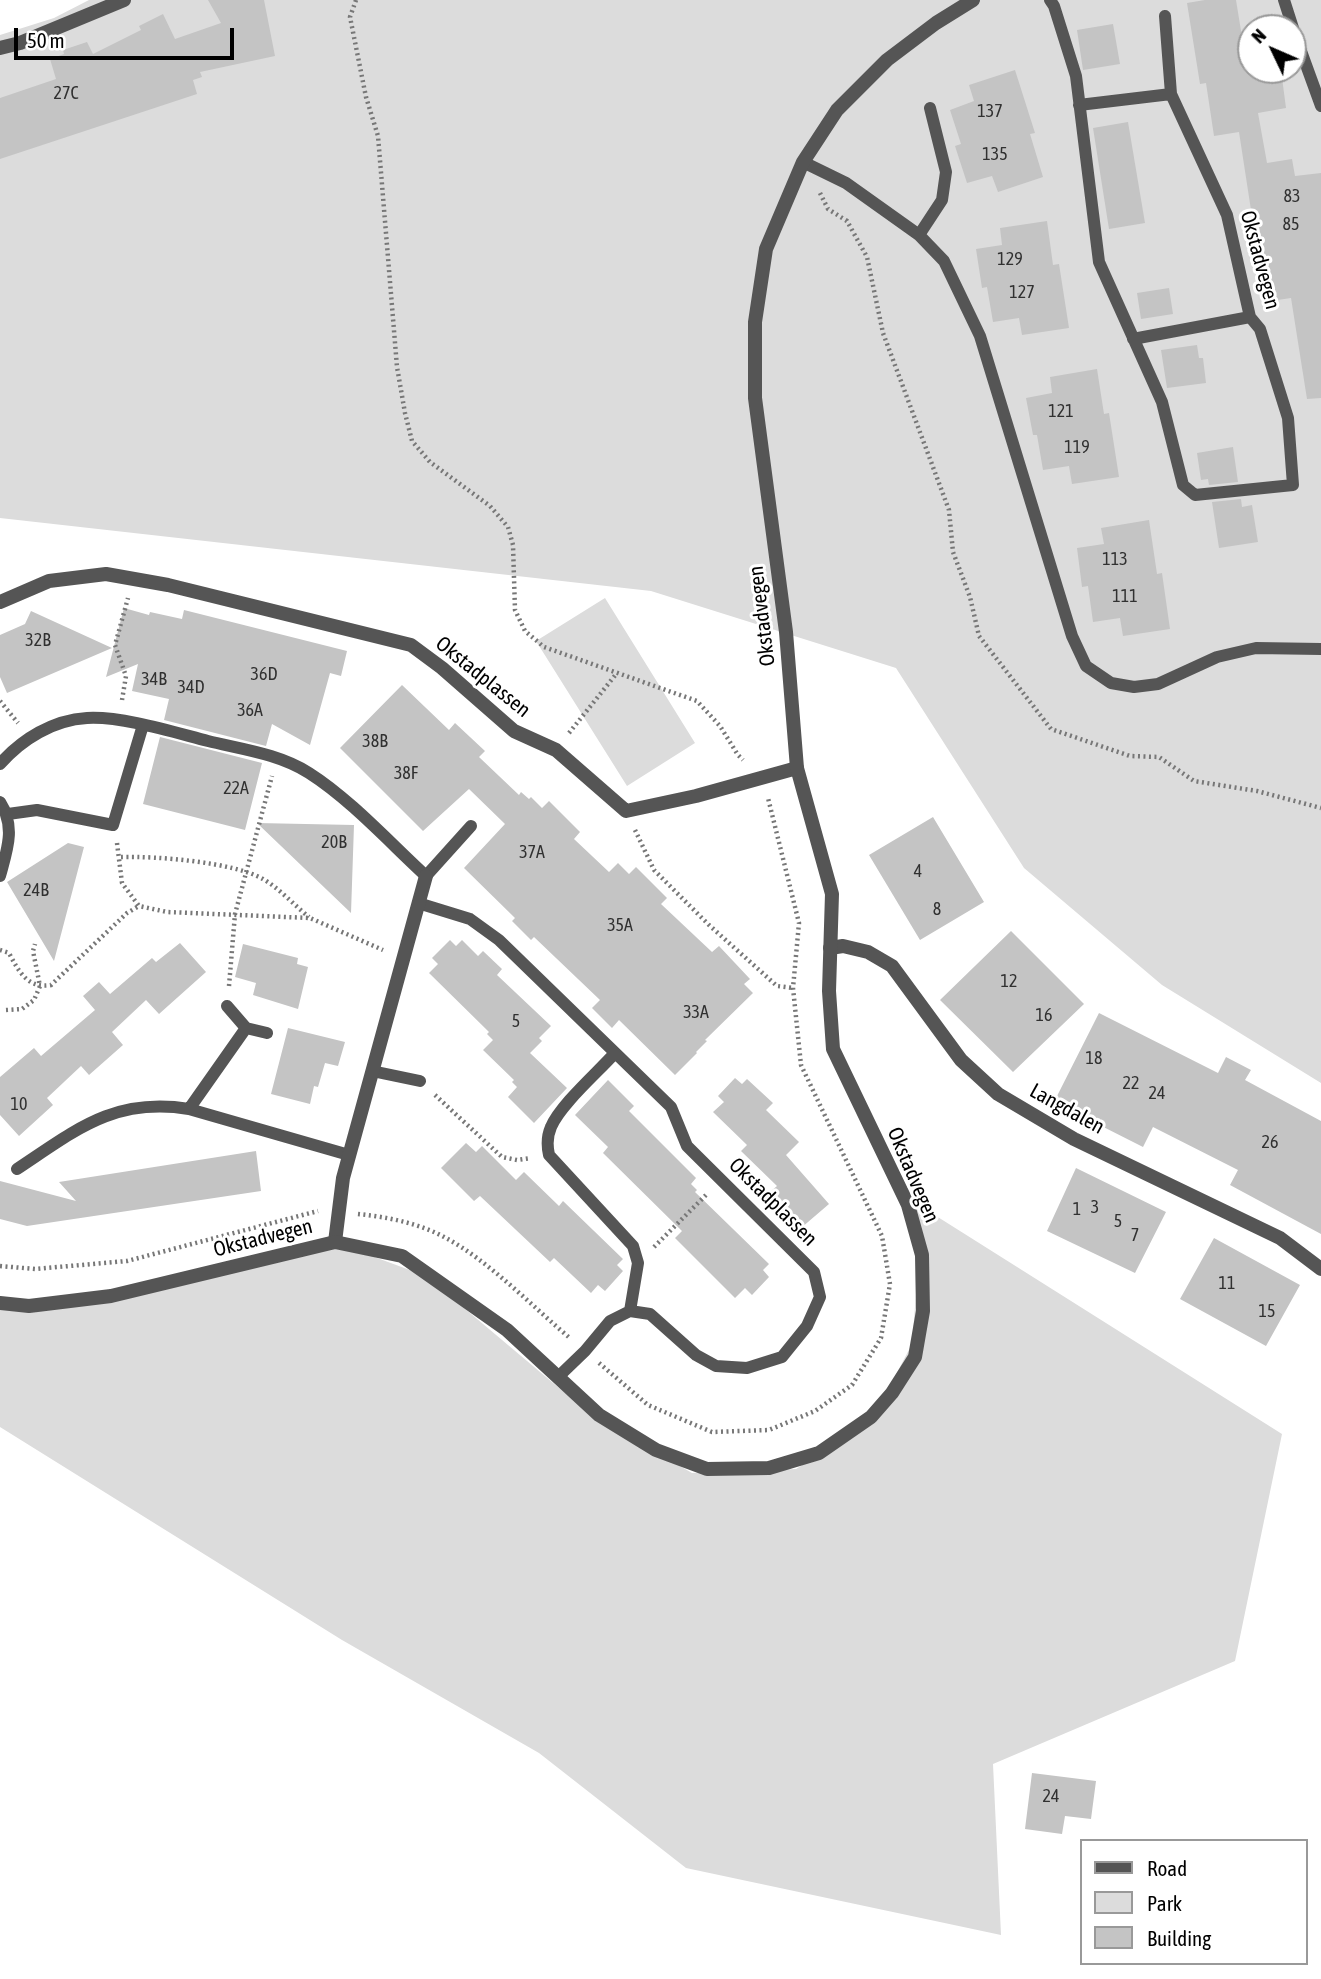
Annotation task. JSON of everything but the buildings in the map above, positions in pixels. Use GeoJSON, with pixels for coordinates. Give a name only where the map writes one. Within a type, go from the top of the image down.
{"type":"FeatureCollection","features":[{"type":"Feature","properties":{"kind":"street"},"geometry":{"type":"LineString","coordinates":[[0,48],[20,43],[124,0]]}},
{"type":"Feature","properties":{"kind":"street","name":"Okstadvegen"},"geometry":{"type":"LineString","coordinates":[[0,1303],[29,1306],[111,1296],[335,1242],[402,1256],[507,1330],[600,1415],[656,1450],[707,1469],[769,1468],[819,1453],[871,1417],[892,1393],[915,1357],[923,1311],[922,1255],[908,1205],[833,1049],[829,992],[832,894],[797,768],[786,632],[755,398],[755,322],[766,249],[803,162],[837,110],[887,60],[972,0]]}},
{"type":"Feature","properties":{"kind":"street","name":"Okstadplassen"},"geometry":{"type":"LineString","coordinates":[[0,602],[49,581],[106,574],[168,585],[411,645],[442,668],[514,731],[556,750],[626,811]]}},
{"type":"Feature","properties":{"kind":"street"},"geometry":{"type":"LineString","coordinates":[[626,811],[696,796],[797,768]]}},
{"type":"Feature","properties":{"kind":"street"},"geometry":{"type":"LineString","coordinates":[[335,1242],[343,1178],[426,876]]}},
{"type":"Feature","properties":{"kind":"street","name":"Langdalen"},"geometry":{"type":"LineString","coordinates":[[830,948],[843,946],[868,952],[892,966],[961,1060],[998,1094],[1074,1139],[1280,1238],[1321,1269]]}},
{"type":"Feature","properties":{"kind":"lane","name":"Okstadvegen"},"geometry":{"type":"LineString","coordinates":[[1050,0],[1055,6],[1076,76],[1098,261],[1163,402],[1183,485],[1195,495],[1293,485],[1287,418],[1260,329],[1250,317],[1227,215],[1171,94]]}},
{"type":"Feature","properties":{"kind":"lane"},"geometry":{"type":"LineString","coordinates":[[1079,105],[1171,94],[1165,16]]}},
{"type":"Feature","properties":{"kind":"lane"},"geometry":{"type":"LineString","coordinates":[[1307,67],[1321,106]]}},
{"type":"Feature","properties":{"kind":"lane"},"geometry":{"type":"LineString","coordinates":[[919,235],[942,200],[946,172],[930,108]]}},
{"type":"Feature","properties":{"kind":"lane"},"geometry":{"type":"LineString","coordinates":[[803,162],[846,183],[919,235],[944,261],[980,336],[1072,636],[1086,666],[1111,682],[1134,687],[1158,684],[1217,657],[1256,648],[1321,649]]}},
{"type":"Feature","properties":{"kind":"lane"},"geometry":{"type":"LineString","coordinates":[[1133,339],[1250,317]]}},
{"type":"Feature","properties":{"kind":"lane"},"geometry":{"type":"LineString","coordinates":[[0,764],[29,738],[50,726],[88,718],[143,724],[276,758],[307,772],[329,788],[426,876],[471,826]]}},
{"type":"Feature","properties":{"kind":"lane"},"geometry":{"type":"LineString","coordinates":[[8,814],[37,810],[113,825],[143,724]]}},
{"type":"Feature","properties":{"kind":"lane"},"geometry":{"type":"LineString","coordinates":[[0,802],[8,814],[10,836],[0,876]]}},
{"type":"Feature","properties":{"kind":"lane","name":"Okstadplassen"},"geometry":{"type":"LineString","coordinates":[[418,903],[470,919],[499,940],[671,1107],[687,1146],[814,1272],[820,1297],[807,1326],[782,1357],[747,1368],[716,1366],[696,1355],[650,1314],[630,1311]]}},
{"type":"Feature","properties":{"kind":"lane"},"geometry":{"type":"LineString","coordinates":[[227,1006],[246,1028],[267,1033]]}},
{"type":"Feature","properties":{"kind":"lane"},"geometry":{"type":"LineString","coordinates":[[189,1110],[246,1028]]}},
{"type":"Feature","properties":{"kind":"lane"},"geometry":{"type":"LineString","coordinates":[[558,1377],[610,1321],[630,1311],[638,1263],[633,1245],[549,1155],[547,1144],[551,1126],[614,1054]]}},
{"type":"Feature","properties":{"kind":"lane"},"geometry":{"type":"LineString","coordinates":[[372,1071],[420,1081]]}},
{"type":"Feature","properties":{"kind":"lane"},"geometry":{"type":"LineString","coordinates":[[17,1169],[99,1117],[123,1110],[167,1106],[349,1155]]}},
{"type":"Feature","properties":{"kind":"path"},"geometry":{"type":"LineString","coordinates":[[356,0],[350,17],[366,97],[378,136],[397,367],[412,441],[430,462],[491,506],[508,527],[513,545],[515,610],[525,631],[544,647],[697,701],[720,726],[737,755],[763,777]]}},
{"type":"Feature","properties":{"kind":"path"},"geometry":{"type":"LineString","coordinates":[[803,162],[828,208],[847,221],[867,257],[883,332],[949,510],[953,552],[970,597],[979,636],[1051,729],[1130,756],[1159,757],[1194,780],[1257,791],[1321,808]]}},
{"type":"Feature","properties":{"kind":"path"},"geometry":{"type":"LineString","coordinates":[[116,721],[126,676],[115,645],[124,607]]}},
{"type":"Feature","properties":{"kind":"path"},"geometry":{"type":"LineString","coordinates":[[556,750],[617,673]]}},
{"type":"Feature","properties":{"kind":"path"},"geometry":{"type":"LineString","coordinates":[[0,701],[29,738]]}},
{"type":"Feature","properties":{"kind":"path"},"geometry":{"type":"LineString","coordinates":[[227,1006],[235,914],[276,758]]}},
{"type":"Feature","properties":{"kind":"path"},"geometry":{"type":"LineString","coordinates":[[626,811],[654,870],[776,986],[793,988]]}},
{"type":"Feature","properties":{"kind":"path"},"geometry":{"type":"LineString","coordinates":[[113,825],[121,857],[122,883],[139,906],[167,912],[310,918]]}},
{"type":"Feature","properties":{"kind":"path"},"geometry":{"type":"LineString","coordinates":[[121,857],[156,856],[247,872],[265,881],[310,918],[403,959]]}},
{"type":"Feature","properties":{"kind":"path"},"geometry":{"type":"LineString","coordinates":[[0,950],[9,953],[22,977],[40,986],[51,985],[127,913],[139,906]]}},
{"type":"Feature","properties":{"kind":"path"},"geometry":{"type":"LineString","coordinates":[[6,1010],[22,1009],[33,1000],[40,986],[40,974],[33,951],[35,944]]}},
{"type":"Feature","properties":{"kind":"path"},"geometry":{"type":"LineString","coordinates":[[420,1081],[502,1157],[517,1160],[549,1155]]}},
{"type":"Feature","properties":{"kind":"path"},"geometry":{"type":"LineString","coordinates":[[638,1263],[721,1181]]}},
{"type":"Feature","properties":{"kind":"green space"},"geometry":{"type":"Polygon","coordinates":[[[89,0],[1321,0],[1321,1083],[1162,985],[1024,868],[896,668],[651,591],[0,518],[0,35],[54,18],[89,0]]]}},
{"type":"Feature","properties":{"kind":"green space"},"geometry":{"type":"Polygon","coordinates":[[[605,598],[695,743],[627,786],[536,641],[605,598]]]}},
{"type":"Feature","properties":{"kind":"green space"},"geometry":{"type":"Polygon","coordinates":[[[914,1202],[1282,1434],[1235,1661],[993,1764],[1001,1935],[686,1868],[539,1753],[342,1640],[0,1427],[0,1304],[140,1293],[323,1238],[426,1276],[590,1414],[692,1473],[796,1469],[871,1422],[912,1344],[919,1257],[914,1202]]]}}]}
